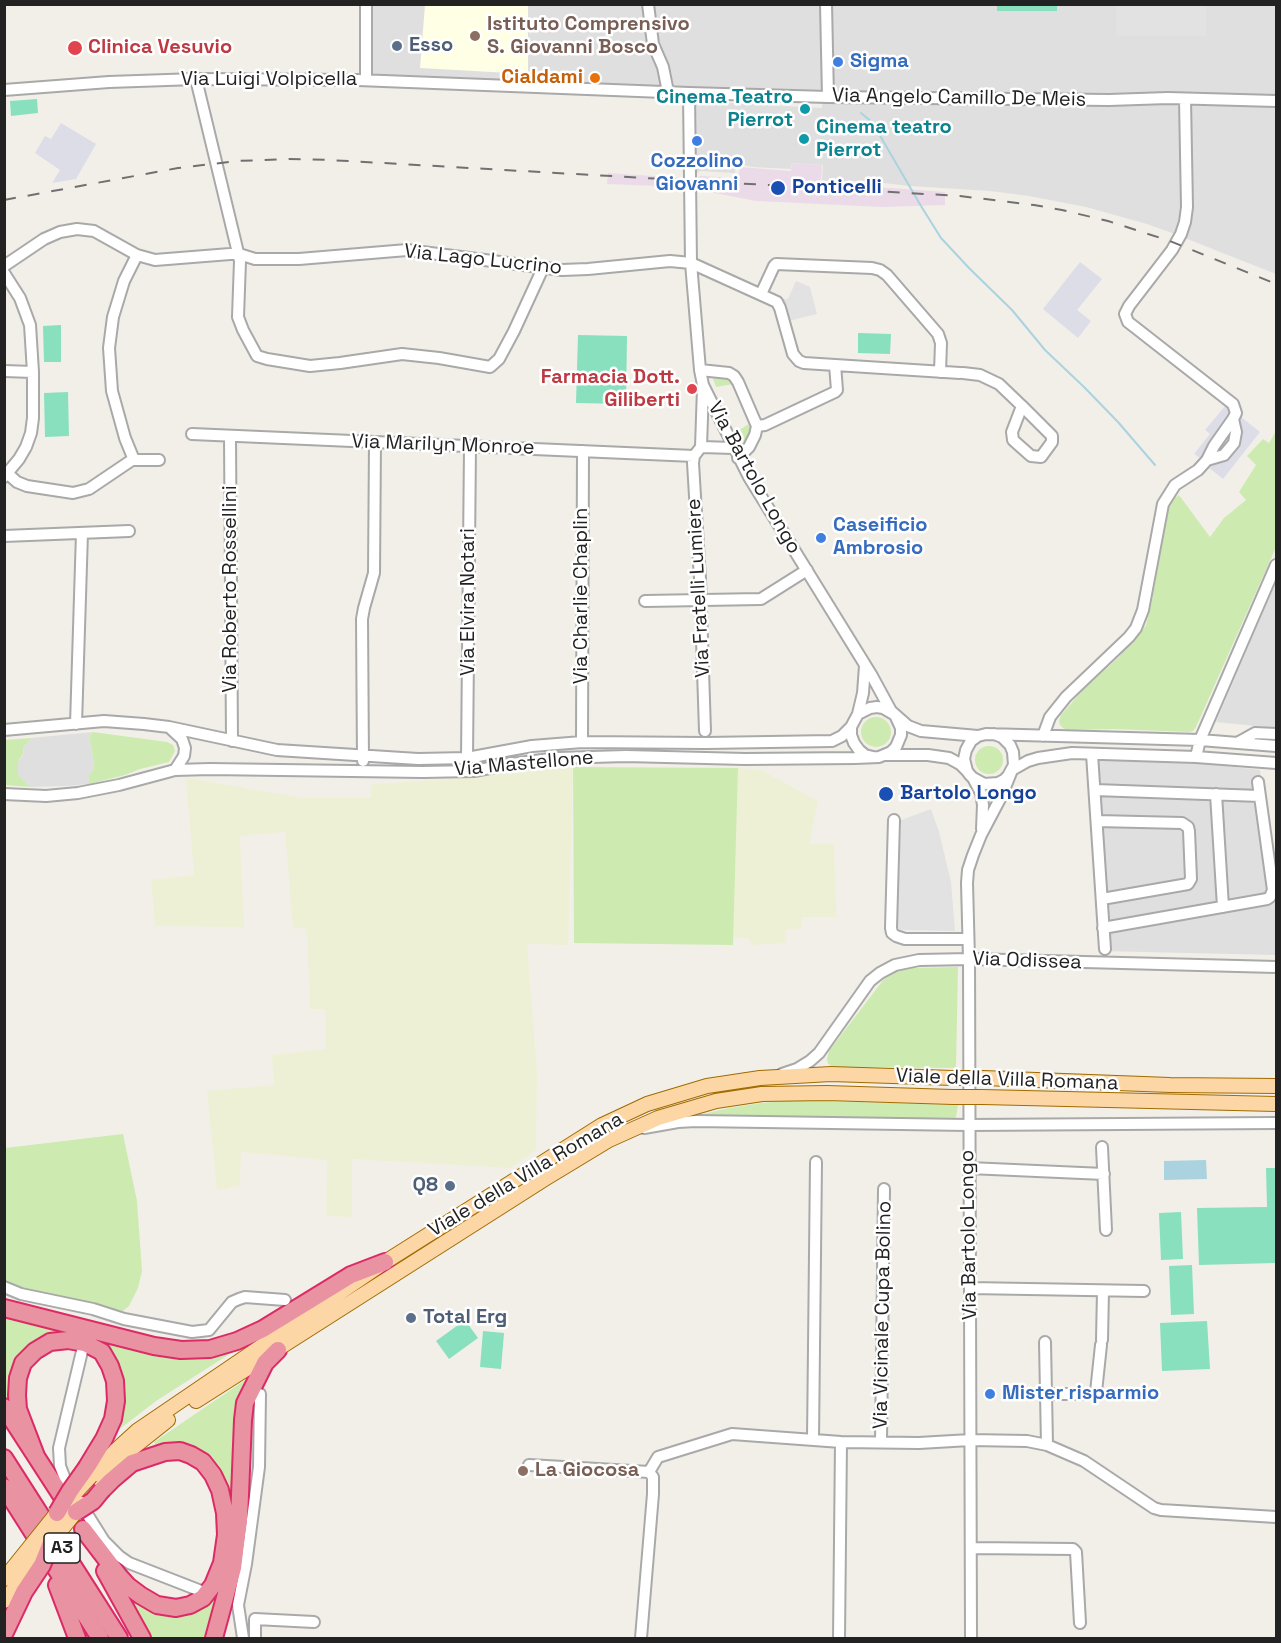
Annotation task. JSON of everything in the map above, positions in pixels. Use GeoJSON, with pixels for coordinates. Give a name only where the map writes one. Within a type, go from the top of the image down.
{"type":"FeatureCollection","features":[{"type":"Feature","properties":{"kind":"highway"},"geometry":{"type":"LineString","coordinates":[[4,1308],[154,1346],[181,1350],[210,1349],[237,1341],[263,1329],[351,1275],[385,1262]]}},
{"type":"Feature","properties":{"kind":"highway"},"geometry":{"type":"LineString","coordinates":[[36,1456],[18,1409],[16,1395],[23,1363],[35,1350],[50,1342],[68,1340],[85,1343],[102,1352],[115,1381],[116,1401],[113,1419],[104,1438],[94,1480],[93,1501],[76,1512]]}},
{"type":"Feature","properties":{"kind":"highway"},"geometry":{"type":"LineString","coordinates":[[214,1638],[233,1568],[237,1543],[245,1403],[265,1364],[279,1350]]}},
{"type":"Feature","properties":{"kind":"highway"},"geometry":{"type":"LineString","coordinates":[[4,1407],[36,1456],[83,1529],[113,1569],[128,1586],[140,1595],[157,1605],[176,1608],[190,1605],[203,1598],[213,1585],[222,1563],[226,1535],[225,1513],[220,1490],[213,1475],[203,1462],[180,1451],[165,1452],[132,1463],[112,1480],[94,1480],[70,1491],[57,1514]]}},
{"type":"Feature","properties":{"kind":"highway","name":"A3"},"geometry":{"type":"LineString","coordinates":[[4,1458],[119,1638]]}},
{"type":"Feature","properties":{"kind":"highway","name":"A3"},"geometry":{"type":"LineString","coordinates":[[4,1487],[46,1544],[100,1638]]}},
{"type":"Feature","properties":{"kind":"highway"},"geometry":{"type":"LineString","coordinates":[[83,1529],[142,1638]]}},
{"type":"Feature","properties":{"kind":"highway"},"geometry":{"type":"LineString","coordinates":[[4,1634],[24,1592],[42,1565],[46,1544]]}},
{"type":"Feature","properties":{"kind":"highway"},"geometry":{"type":"LineString","coordinates":[[46,1544],[77,1638]]}},
{"type":"Feature","properties":{"kind":"main road","name":"Viale della Villa Romana"},"geometry":{"type":"LineString","coordinates":[[94,1480],[115,1451],[138,1430],[385,1262],[602,1125],[647,1104],[707,1086],[831,1074],[1170,1085],[1276,1086]]}},
{"type":"Feature","properties":{"kind":"main road","name":"Viale della Villa Romana"},"geometry":{"type":"LineString","coordinates":[[94,1480],[175,1415],[543,1180],[626,1131],[687,1108],[762,1094],[827,1093],[1276,1104]]}},
{"type":"Feature","properties":{"kind":"main road"},"geometry":{"type":"LineString","coordinates":[[4,1601],[46,1544],[76,1512]]}},
{"type":"Feature","properties":{"kind":"main road"},"geometry":{"type":"LineString","coordinates":[[4,1579],[57,1514]]}},
{"type":"Feature","properties":{"kind":"street"},"geometry":{"type":"LineString","coordinates":[[366,4],[366,80]]}},
{"type":"Feature","properties":{"kind":"street"},"geometry":{"type":"LineString","coordinates":[[648,4],[651,35],[663,67],[668,92]]}},
{"type":"Feature","properties":{"kind":"street"},"geometry":{"type":"LineString","coordinates":[[826,4],[828,97]]}},
{"type":"Feature","properties":{"kind":"street"},"geometry":{"type":"LineString","coordinates":[[196,79],[239,254],[238,317],[240,326],[257,356],[310,366],[402,354],[490,367],[504,350],[543,268]]}},
{"type":"Feature","properties":{"kind":"street","name":"Via Luigi Volpicella"},"geometry":{"type":"LineString","coordinates":[[4,90],[109,82],[196,79],[366,80],[534,86]]}},
{"type":"Feature","properties":{"kind":"street","name":"Via Angelo Camillo De Meis"},"geometry":{"type":"LineString","coordinates":[[534,86],[828,97],[1109,100],[1148,98],[1276,101]]}},
{"type":"Feature","properties":{"kind":"street","name":"Via Bartolo Longo"},"geometry":{"type":"LineString","coordinates":[[689,93],[691,263],[703,385],[736,453],[872,676],[887,705],[908,726],[921,731],[978,736]]}},
{"type":"Feature","properties":{"kind":"street"},"geometry":{"type":"LineString","coordinates":[[1043,736],[1050,717],[1066,697],[1136,628],[1143,610],[1162,504],[1175,485],[1198,470],[1207,459],[1236,411],[1233,404],[1132,325],[1125,314],[1172,250],[1185,222],[1187,207],[1185,99]]}},
{"type":"Feature","properties":{"kind":"street"},"geometry":{"type":"LineString","coordinates":[[4,266],[44,239],[60,231],[77,228],[94,231],[137,255],[127,273],[118,299],[110,332],[109,348],[113,397],[134,460]]}},
{"type":"Feature","properties":{"kind":"street","name":"Via Lago Lucrino"},"geometry":{"type":"LineString","coordinates":[[137,255],[147,259],[161,260],[239,254],[255,259],[299,259],[418,250],[543,268],[575,270],[670,261],[691,263]]}},
{"type":"Feature","properties":{"kind":"street"},"geometry":{"type":"LineString","coordinates":[[691,263],[777,302],[793,354],[796,359],[804,363],[980,375],[999,384],[1022,406],[1053,439],[1041,457],[1031,456],[1014,443],[1012,432],[1022,406]]}},
{"type":"Feature","properties":{"kind":"street"},"geometry":{"type":"LineString","coordinates":[[761,294],[776,264],[872,267],[880,270],[887,275],[939,336],[941,343],[940,372]]}},
{"type":"Feature","properties":{"kind":"street"},"geometry":{"type":"LineString","coordinates":[[4,273],[20,298],[28,318],[33,372],[31,434],[23,452],[6,475],[27,486],[73,493],[89,489],[124,464],[134,460],[159,460]]}},
{"type":"Feature","properties":{"kind":"street"},"geometry":{"type":"LineString","coordinates":[[757,426],[765,425],[835,392],[837,390],[835,365]]}},
{"type":"Feature","properties":{"kind":"street"},"geometry":{"type":"LineString","coordinates":[[4,370],[33,372]]}},
{"type":"Feature","properties":{"kind":"street"},"geometry":{"type":"LineString","coordinates":[[700,370],[734,376],[757,426],[755,435],[743,455],[736,453]]}},
{"type":"Feature","properties":{"kind":"street","name":"Via Fratelli Lumiere"},"geometry":{"type":"LineString","coordinates":[[703,385],[698,452],[693,463],[701,601],[705,731]]}},
{"type":"Feature","properties":{"kind":"street","name":"Via Marilyn Monroe"},"geometry":{"type":"LineString","coordinates":[[192,434],[583,451],[736,453]]}},
{"type":"Feature","properties":{"kind":"street","name":"Via Roberto Rossellini"},"geometry":{"type":"LineString","coordinates":[[230,436],[232,741]]}},
{"type":"Feature","properties":{"kind":"street"},"geometry":{"type":"LineString","coordinates":[[363,771],[362,619],[374,573],[375,442]]}},
{"type":"Feature","properties":{"kind":"street","name":"Via Elvira Notari"},"geometry":{"type":"LineString","coordinates":[[467,758],[470,446]]}},
{"type":"Feature","properties":{"kind":"street","name":"Via Charlie Chaplin"},"geometry":{"type":"LineString","coordinates":[[582,742],[583,451]]}},
{"type":"Feature","properties":{"kind":"street"},"geometry":{"type":"LineString","coordinates":[[4,536],[129,531]]}},
{"type":"Feature","properties":{"kind":"street"},"geometry":{"type":"LineString","coordinates":[[76,724],[82,533]]}},
{"type":"Feature","properties":{"kind":"street"},"geometry":{"type":"LineString","coordinates":[[1196,757],[1200,740],[1276,565]]}},
{"type":"Feature","properties":{"kind":"street"},"geometry":{"type":"LineString","coordinates":[[645,601],[761,599],[807,570]]}},
{"type":"Feature","properties":{"kind":"street"},"geometry":{"type":"LineString","coordinates":[[865,666],[863,693],[858,714],[851,727],[851,735],[858,750],[866,755],[932,755],[949,758],[984,784],[998,783],[1008,776],[1014,760],[1010,745],[1002,737],[994,734]]}},
{"type":"Feature","properties":{"kind":"street"},"geometry":{"type":"LineString","coordinates":[[858,714],[877,707],[884,708],[895,715],[901,728],[899,741],[891,752],[879,756]]}},
{"type":"Feature","properties":{"kind":"street","name":"Via Mastellone"},"geometry":{"type":"LineString","coordinates":[[4,730],[104,721],[169,727],[277,750],[418,759],[467,758],[532,746],[582,742],[832,741],[842,736],[851,727]]}},
{"type":"Feature","properties":{"kind":"street"},"geometry":{"type":"LineString","coordinates":[[169,727],[182,739],[185,748],[184,756],[176,770]]}},
{"type":"Feature","properties":{"kind":"street"},"geometry":{"type":"LineString","coordinates":[[970,775],[964,759],[966,750],[971,741],[986,734],[1200,740],[1276,746]]}},
{"type":"Feature","properties":{"kind":"street"},"geometry":{"type":"LineString","coordinates":[[1237,743],[1255,734],[1276,734]]}},
{"type":"Feature","properties":{"kind":"street"},"geometry":{"type":"LineString","coordinates":[[1012,770],[1028,761],[1072,753],[1196,757],[1276,763]]}},
{"type":"Feature","properties":{"kind":"street"},"geometry":{"type":"LineString","coordinates":[[1092,754],[1105,950]]}},
{"type":"Feature","properties":{"kind":"street","name":"Via Mastellone"},"geometry":{"type":"LineString","coordinates":[[4,794],[46,796],[78,793],[176,770],[474,771],[558,759],[626,756],[855,759],[879,756]]}},
{"type":"Feature","properties":{"kind":"street","name":"Via Bartolo Longo"},"geometry":{"type":"LineString","coordinates":[[971,1638],[969,959],[966,882],[981,835],[1012,770]]}},
{"type":"Feature","properties":{"kind":"street","name":"Via Bartolo Longo"},"geometry":{"type":"LineString","coordinates":[[970,775],[981,793],[983,805],[981,835]]}},
{"type":"Feature","properties":{"kind":"street"},"geometry":{"type":"LineString","coordinates":[[1103,928],[1267,899],[1273,890],[1258,782]]}},
{"type":"Feature","properties":{"kind":"street"},"geometry":{"type":"LineString","coordinates":[[1095,790],[1260,796]]}},
{"type":"Feature","properties":{"kind":"street"},"geometry":{"type":"LineString","coordinates":[[1216,794],[1223,907]]}},
{"type":"Feature","properties":{"kind":"street"},"geometry":{"type":"LineString","coordinates":[[894,819],[892,933],[905,939],[968,939]]}},
{"type":"Feature","properties":{"kind":"street"},"geometry":{"type":"LineString","coordinates":[[1097,821],[1182,824],[1186,825],[1189,831],[1191,879],[1188,884],[1102,899]]}},
{"type":"Feature","properties":{"kind":"street","name":"Via Odissea"},"geometry":{"type":"LineString","coordinates":[[771,1078],[796,1069],[819,1053],[870,981],[895,965],[919,960],[969,959],[1276,967]]}},
{"type":"Feature","properties":{"kind":"street"},"geometry":{"type":"LineString","coordinates":[[819,1053],[822,1066],[831,1074]]}},
{"type":"Feature","properties":{"kind":"street","name":"Viale della Villa Romana"},"geometry":{"type":"LineString","coordinates":[[626,1131],[696,1121],[968,1125],[1276,1123]]}},
{"type":"Feature","properties":{"kind":"street"},"geometry":{"type":"LineString","coordinates":[[1102,1147],[1106,1230]]}},
{"type":"Feature","properties":{"kind":"street"},"geometry":{"type":"LineString","coordinates":[[810,1439],[814,1167]]}},
{"type":"Feature","properties":{"kind":"street"},"geometry":{"type":"LineString","coordinates":[[969,1168],[1104,1174]]}},
{"type":"Feature","properties":{"kind":"street","name":"Via Vicinale Cupa Bolino"},"geometry":{"type":"LineString","coordinates":[[881,1442],[884,1189]]}},
{"type":"Feature","properties":{"kind":"street"},"geometry":{"type":"LineString","coordinates":[[4,1287],[21,1294],[93,1309],[124,1319],[177,1330],[202,1332],[209,1330],[232,1302],[239,1299],[285,1300]]}},
{"type":"Feature","properties":{"kind":"street"},"geometry":{"type":"LineString","coordinates":[[970,1288],[1144,1291]]}},
{"type":"Feature","properties":{"kind":"street"},"geometry":{"type":"LineString","coordinates":[[1046,1394],[1093,1394],[1096,1392],[1103,1290]]}},
{"type":"Feature","properties":{"kind":"street"},"geometry":{"type":"LineString","coordinates":[[89,1323],[93,1309]]}},
{"type":"Feature","properties":{"kind":"street"},"geometry":{"type":"LineString","coordinates":[[1045,1341],[1047,1445]]}},
{"type":"Feature","properties":{"kind":"street"},"geometry":{"type":"LineString","coordinates":[[83,1347],[59,1448],[60,1466],[65,1479],[104,1541],[118,1556],[129,1563],[201,1591]]}},
{"type":"Feature","properties":{"kind":"street"},"geometry":{"type":"LineString","coordinates":[[243,1638],[235,1604],[246,1564],[259,1467],[260,1394]]}},
{"type":"Feature","properties":{"kind":"street","name":"Via Vicinale Cupa Bolino"},"geometry":{"type":"LineString","coordinates":[[649,1472],[658,1457],[732,1434],[841,1442],[919,1443],[1011,1440],[1047,1445],[1084,1461],[1154,1508],[1173,1512],[1276,1517]]}},
{"type":"Feature","properties":{"kind":"street"},"geometry":{"type":"LineString","coordinates":[[839,1638],[841,1442]]}},
{"type":"Feature","properties":{"kind":"street"},"geometry":{"type":"LineString","coordinates":[[529,1465],[649,1472],[653,1477],[641,1638]]}},
{"type":"Feature","properties":{"kind":"street"},"geometry":{"type":"LineString","coordinates":[[971,1548],[1073,1549],[1076,1552],[1080,1623]]}},
{"type":"Feature","properties":{"kind":"street"},"geometry":{"type":"LineString","coordinates":[[255,1638],[255,1619],[314,1622]]}},
{"type":"Feature","properties":{"kind":"shaded area"},"geometry":{"type":"Polygon","coordinates":[[[371,5],[1276,5],[1276,274],[1147,224],[1086,207],[1029,196],[865,181],[822,181],[823,165],[792,163],[791,169],[752,167],[736,163],[735,173],[700,171],[694,175],[694,101],[822,108],[823,91],[689,90],[369,81],[371,5]]]}},
{"type":"Feature","properties":{"kind":"shaded area","name":"Istituto Comprensivo S. Giovanni Bosco"},"geometry":{"type":"Polygon","coordinates":[[[425,5],[528,5],[528,74],[420,68],[425,5]]]}},
{"type":"Feature","properties":{"kind":"shaded area"},"geometry":{"type":"Polygon","coordinates":[[[1116,5],[1206,5],[1206,36],[1116,36],[1116,5]]]}},
{"type":"Feature","properties":{"kind":"shaded area"},"geometry":{"type":"Polygon","coordinates":[[[61,123],[96,144],[76,179],[52,183],[60,170],[35,153],[45,136],[51,139],[61,123]]]}},
{"type":"Feature","properties":{"kind":"shaded area"},"geometry":{"type":"Polygon","coordinates":[[[792,163],[822,165],[821,183],[945,192],[945,205],[883,207],[756,201],[684,187],[607,184],[608,173],[697,179],[700,176],[738,178],[740,167],[791,171],[792,163]]]}},
{"type":"Feature","properties":{"kind":"shaded area"},"geometry":{"type":"Polygon","coordinates":[[[1080,262],[1102,279],[1077,310],[1091,321],[1078,338],[1043,309],[1080,262]]]}},
{"type":"Feature","properties":{"kind":"shaded area"},"geometry":{"type":"Polygon","coordinates":[[[796,281],[810,287],[817,314],[784,322],[779,305],[782,299],[788,299],[796,281]]]}},
{"type":"Feature","properties":{"kind":"shaded area"},"geometry":{"type":"Polygon","coordinates":[[[1226,405],[1260,432],[1223,479],[1209,468],[1212,464],[1194,454],[1210,434],[1205,430],[1226,405]]]}},
{"type":"Feature","properties":{"kind":"shaded area"},"geometry":{"type":"Polygon","coordinates":[[[1276,582],[1276,728],[1216,722],[1276,582]]]}},
{"type":"Feature","properties":{"kind":"shaded area"},"geometry":{"type":"Polygon","coordinates":[[[93,732],[89,736],[94,764],[89,774],[89,784],[30,787],[18,776],[18,762],[23,755],[24,746],[31,738],[93,732]]]}},
{"type":"Feature","properties":{"kind":"shaded area"},"geometry":{"type":"Polygon","coordinates":[[[1088,758],[1200,763],[1260,770],[1276,887],[1276,955],[1100,951],[1088,758]]]}},
{"type":"Feature","properties":{"kind":"shaded area"},"geometry":{"type":"Polygon","coordinates":[[[573,767],[568,945],[527,944],[537,1072],[536,1150],[510,1168],[352,1159],[352,1217],[326,1216],[327,1160],[241,1152],[240,1186],[217,1190],[207,1091],[274,1085],[272,1055],[326,1049],[325,1009],[310,1009],[307,929],[293,928],[285,832],[240,836],[244,927],[155,926],[151,880],[194,875],[186,778],[303,798],[371,798],[371,784],[573,767]]]}},
{"type":"Feature","properties":{"kind":"shaded area"},"geometry":{"type":"Polygon","coordinates":[[[738,768],[761,770],[818,801],[809,844],[834,844],[836,917],[801,917],[802,929],[786,930],[786,943],[752,945],[749,939],[733,937],[738,768]]]}},
{"type":"Feature","properties":{"kind":"shaded area"},"geometry":{"type":"Polygon","coordinates":[[[931,809],[951,882],[955,931],[901,930],[897,927],[901,820],[931,809]]]}},
{"type":"Feature","properties":{"kind":"green space"},"geometry":{"type":"Polygon","coordinates":[[[997,5],[1057,5],[1057,11],[997,11],[997,5]]]}},
{"type":"Feature","properties":{"kind":"green space"},"geometry":{"type":"Polygon","coordinates":[[[37,99],[38,113],[11,116],[10,101],[37,99]]]}},
{"type":"Feature","properties":{"kind":"green space"},"geometry":{"type":"Polygon","coordinates":[[[61,325],[61,362],[44,362],[43,326],[61,325]]]}},
{"type":"Feature","properties":{"kind":"green space"},"geometry":{"type":"Polygon","coordinates":[[[858,333],[891,334],[890,354],[858,353],[858,333]]]}},
{"type":"Feature","properties":{"kind":"green space"},"geometry":{"type":"Polygon","coordinates":[[[578,335],[627,336],[626,404],[576,403],[578,335]]]}},
{"type":"Feature","properties":{"kind":"green space"},"geometry":{"type":"Polygon","coordinates":[[[712,376],[725,376],[733,384],[716,387],[712,376]]]}},
{"type":"Feature","properties":{"kind":"green space"},"geometry":{"type":"Polygon","coordinates":[[[68,392],[69,436],[45,437],[44,393],[68,392]]]}},
{"type":"Feature","properties":{"kind":"green space"},"geometry":{"type":"Polygon","coordinates":[[[749,424],[747,442],[741,441],[736,432],[749,424]]]}},
{"type":"Feature","properties":{"kind":"green space"},"geometry":{"type":"Polygon","coordinates":[[[1276,431],[1276,547],[1196,727],[1189,732],[1067,730],[1063,728],[1059,721],[1061,715],[1082,691],[1119,657],[1146,625],[1168,507],[1172,500],[1179,495],[1210,537],[1224,518],[1246,500],[1239,492],[1256,465],[1247,456],[1263,439],[1269,443],[1276,431]]]}},
{"type":"Feature","properties":{"kind":"green space"},"geometry":{"type":"Polygon","coordinates":[[[876,717],[887,721],[891,732],[887,743],[876,747],[865,743],[861,732],[865,721],[876,717]]]}},
{"type":"Feature","properties":{"kind":"green space"},"geometry":{"type":"Polygon","coordinates":[[[93,732],[167,742],[173,745],[175,751],[169,762],[89,784],[89,774],[94,764],[89,736],[93,732]]]}},
{"type":"Feature","properties":{"kind":"green space"},"geometry":{"type":"Polygon","coordinates":[[[31,738],[24,746],[23,754],[18,762],[18,775],[30,787],[5,785],[5,740],[31,738]]]}},
{"type":"Feature","properties":{"kind":"green space"},"geometry":{"type":"Polygon","coordinates":[[[989,746],[999,750],[1003,760],[999,770],[989,774],[979,770],[975,760],[979,750],[989,746]]]}},
{"type":"Feature","properties":{"kind":"green space"},"geometry":{"type":"Polygon","coordinates":[[[573,767],[738,768],[733,945],[574,943],[573,767]]]}},
{"type":"Feature","properties":{"kind":"green space"},"geometry":{"type":"Polygon","coordinates":[[[958,967],[956,1068],[834,1067],[828,1064],[829,1051],[884,979],[908,968],[958,967]]]}},
{"type":"Feature","properties":{"kind":"green space"},"geometry":{"type":"Polygon","coordinates":[[[794,1100],[958,1105],[956,1117],[949,1121],[694,1116],[729,1108],[794,1100]]]}},
{"type":"Feature","properties":{"kind":"green space"},"geometry":{"type":"Polygon","coordinates":[[[123,1134],[137,1201],[142,1271],[138,1288],[129,1306],[119,1314],[18,1290],[5,1283],[5,1148],[123,1134]]]}},
{"type":"Feature","properties":{"kind":"green space"},"geometry":{"type":"Polygon","coordinates":[[[1266,1168],[1276,1168],[1276,1263],[1199,1265],[1197,1208],[1267,1207],[1266,1168]]]}},
{"type":"Feature","properties":{"kind":"green space"},"geometry":{"type":"Polygon","coordinates":[[[1181,1212],[1183,1259],[1161,1260],[1159,1213],[1181,1212]]]}},
{"type":"Feature","properties":{"kind":"green space"},"geometry":{"type":"Polygon","coordinates":[[[1192,1265],[1194,1314],[1171,1315],[1169,1266],[1192,1265]]]}},
{"type":"Feature","properties":{"kind":"green space"},"geometry":{"type":"Polygon","coordinates":[[[4,1311],[106,1336],[239,1348],[156,1401],[108,1438],[114,1424],[101,1347],[37,1343],[13,1407],[5,1395],[4,1311]]]}},
{"type":"Feature","properties":{"kind":"green space"},"geometry":{"type":"Polygon","coordinates":[[[465,1320],[478,1338],[449,1359],[436,1341],[465,1320]]]}},
{"type":"Feature","properties":{"kind":"green space"},"geometry":{"type":"Polygon","coordinates":[[[1207,1321],[1210,1369],[1162,1371],[1160,1323],[1207,1321]]]}},
{"type":"Feature","properties":{"kind":"green space"},"geometry":{"type":"Polygon","coordinates":[[[483,1331],[504,1333],[501,1369],[480,1367],[483,1331]]]}},
{"type":"Feature","properties":{"kind":"green space"},"geometry":{"type":"Polygon","coordinates":[[[251,1376],[234,1512],[210,1638],[147,1638],[127,1599],[132,1595],[174,1611],[220,1579],[217,1473],[157,1447],[154,1442],[251,1376]]]}},
{"type":"Feature","properties":{"kind":"water"},"geometry":{"type":"Polygon","coordinates":[[[1206,1160],[1207,1179],[1164,1180],[1164,1161],[1206,1160]]]}},
{"type":"Feature","properties":{"kind":"waterway"},"geometry":{"type":"LineString","coordinates":[[861,113],[872,122],[941,238],[1012,310],[1045,350],[1118,422],[1155,465]]}},
{"type":"Feature","properties":{"kind":"railway"},"geometry":{"type":"LineString","coordinates":[[4,200],[178,168],[237,161],[289,159],[960,196],[1034,205],[1108,221],[1170,241],[1276,284]]}},
{"type":"Feature","properties":{"kind":"place","name":"Istituto Comprensivo S. Giovanni Bosco"},"geometry":{"type":"Point","coordinates":[475,36]}},
{"type":"Feature","properties":{"kind":"place","name":"Esso"},"geometry":{"type":"Point","coordinates":[397,46]}},
{"type":"Feature","properties":{"kind":"place","name":"Clinica Vesuvio"},"geometry":{"type":"Point","coordinates":[75,48]}},
{"type":"Feature","properties":{"kind":"place","name":"Sigma"},"geometry":{"type":"Point","coordinates":[838,62]}},
{"type":"Feature","properties":{"kind":"place","name":"Cialdami"},"geometry":{"type":"Point","coordinates":[595,78]}},
{"type":"Feature","properties":{"kind":"place","name":"Cinema Teatro Pierrot"},"geometry":{"type":"Point","coordinates":[805,109]}},
{"type":"Feature","properties":{"kind":"place","name":"Cinema teatro Pierrot"},"geometry":{"type":"Point","coordinates":[804,139]}},
{"type":"Feature","properties":{"kind":"place","name":"Cozzolino Giovanni"},"geometry":{"type":"Point","coordinates":[697,141]}},
{"type":"Feature","properties":{"kind":"place","name":"Ponticelli"},"geometry":{"type":"Point","coordinates":[778,188]}},
{"type":"Feature","properties":{"kind":"place","name":"Farmacia Dott. Giliberti"},"geometry":{"type":"Point","coordinates":[692,389]}},
{"type":"Feature","properties":{"kind":"place","name":"Caseificio Ambrosio"},"geometry":{"type":"Point","coordinates":[821,538]}},
{"type":"Feature","properties":{"kind":"place","name":"Bartolo Longo"},"geometry":{"type":"Point","coordinates":[886,794]}},
{"type":"Feature","properties":{"kind":"place","name":"Q8"},"geometry":{"type":"Point","coordinates":[450,1186]}},
{"type":"Feature","properties":{"kind":"place","name":"Total Erg"},"geometry":{"type":"Point","coordinates":[411,1318]}},
{"type":"Feature","properties":{"kind":"place","name":"Mister risparmio"},"geometry":{"type":"Point","coordinates":[990,1394]}},
{"type":"Feature","properties":{"kind":"place","name":"La Giocosa"},"geometry":{"type":"Point","coordinates":[523,1471]}}]}
